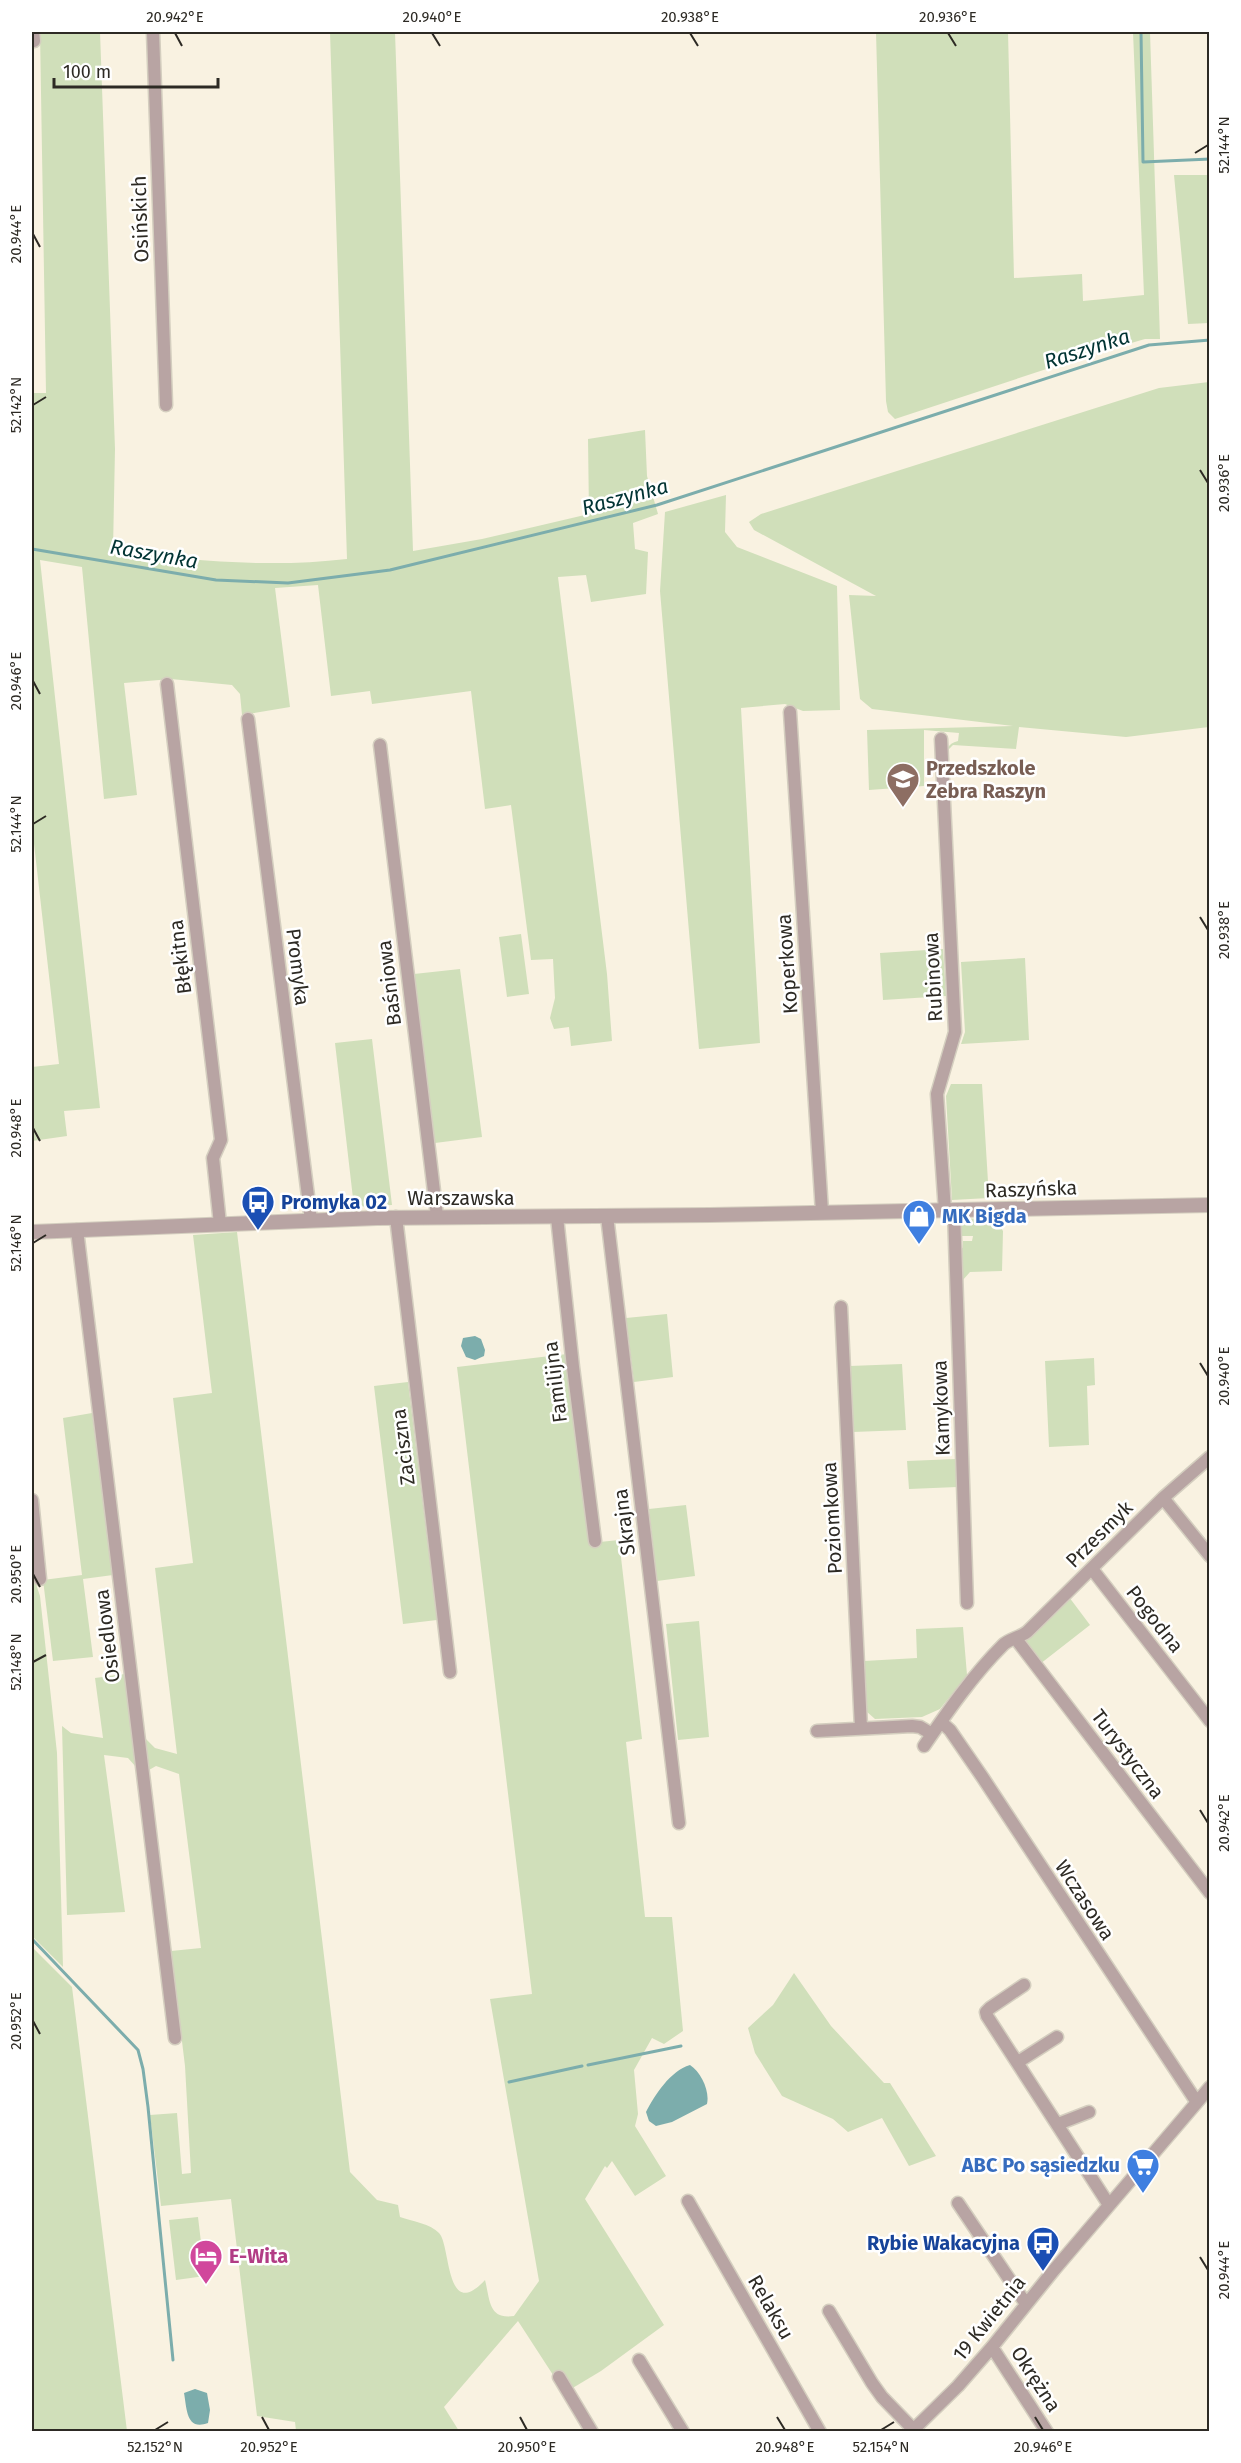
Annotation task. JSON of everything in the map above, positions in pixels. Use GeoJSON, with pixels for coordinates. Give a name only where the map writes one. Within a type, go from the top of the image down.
{"type":"FeatureCollection","features":[{"type":"Feature","properties":{"kind":"street","name":"Osińskich"},"geometry":{"type":"LineString","coordinates":[[153,32],[165,405]]}},
{"type":"Feature","properties":{"kind":"street","name":"Błękitna"},"geometry":{"type":"LineString","coordinates":[[167,684],[221,1140],[213,1158],[220,1224]]}},
{"type":"Feature","properties":{"kind":"street","name":"Koperkowa"},"geometry":{"type":"LineString","coordinates":[[789,712],[822,1212]]}},
{"type":"Feature","properties":{"kind":"street","name":"Promyka"},"geometry":{"type":"LineString","coordinates":[[248,718],[310,1220]]}},
{"type":"Feature","properties":{"kind":"street","name":"Rubinowa"},"geometry":{"type":"LineString","coordinates":[[941,739],[955,1032],[937,1094],[949,1211]]}},
{"type":"Feature","properties":{"kind":"street","name":"Baśniowa"},"geometry":{"type":"LineString","coordinates":[[380,745],[437,1216]]}},
{"type":"Feature","properties":{"kind":"street","name":"Raszyńska"},"geometry":{"type":"LineString","coordinates":[[710,1215],[1209,1205]]}},
{"type":"Feature","properties":{"kind":"street","name":"Kamykowa"},"geometry":{"type":"LineString","coordinates":[[949,1211],[967,1603]]}},
{"type":"Feature","properties":{"kind":"street","name":"Warszawska"},"geometry":{"type":"LineString","coordinates":[[32,1232],[396,1217],[557,1218],[710,1215]]}},
{"type":"Feature","properties":{"kind":"street","name":"Skrajna"},"geometry":{"type":"LineString","coordinates":[[607,1216],[679,1823]]}},
{"type":"Feature","properties":{"kind":"street","name":"Zaciszna"},"geometry":{"type":"LineString","coordinates":[[396,1217],[450,1672]]}},
{"type":"Feature","properties":{"kind":"street","name":"Familijna"},"geometry":{"type":"LineString","coordinates":[[557,1218],[595,1541]]}},
{"type":"Feature","properties":{"kind":"street","name":"Osiedlowa"},"geometry":{"type":"LineString","coordinates":[[77,1230],[175,2038]]}},
{"type":"Feature","properties":{"kind":"street","name":"Poziomkowa"},"geometry":{"type":"LineString","coordinates":[[841,1306],[861,1728]]}},
{"type":"Feature","properties":{"kind":"street","name":"Przesmyk"},"geometry":{"type":"LineString","coordinates":[[924,1746],[1004,1644],[1027,1632],[1163,1498],[1209,1457]]}},
{"type":"Feature","properties":{"kind":"street"},"geometry":{"type":"LineString","coordinates":[[1163,1498],[1209,1556]]}},
{"type":"Feature","properties":{"kind":"street"},"geometry":{"type":"LineString","coordinates":[[32,1500],[40,1579]]}},
{"type":"Feature","properties":{"kind":"street","name":"Pogodna"},"geometry":{"type":"LineString","coordinates":[[1092,1569],[1209,1721]]}},
{"type":"Feature","properties":{"kind":"street","name":"Turystyczna"},"geometry":{"type":"LineString","coordinates":[[1016,1639],[1209,1893]]}},
{"type":"Feature","properties":{"kind":"street","name":"Wczasowa"},"geometry":{"type":"LineString","coordinates":[[941,1722],[949,1728],[984,1778],[1196,2101]]}},
{"type":"Feature","properties":{"kind":"street"},"geometry":{"type":"LineString","coordinates":[[817,1731],[912,1726],[920,1727],[932,1734]]}},
{"type":"Feature","properties":{"kind":"street"},"geometry":{"type":"LineString","coordinates":[[1024,1986],[986,2012],[1109,2205]]}},
{"type":"Feature","properties":{"kind":"street"},"geometry":{"type":"LineString","coordinates":[[1018,2062],[1057,2037]]}},
{"type":"Feature","properties":{"kind":"street","name":"19 Kwietnia"},"geometry":{"type":"LineString","coordinates":[[912,2430],[958,2386],[992,2348],[1026,2304],[1209,2087]]}},
{"type":"Feature","properties":{"kind":"street"},"geometry":{"type":"LineString","coordinates":[[1058,2124],[1089,2112]]}},
{"type":"Feature","properties":{"kind":"street","name":"Relaksu"},"geometry":{"type":"LineString","coordinates":[[688,2201],[820,2432]]}},
{"type":"Feature","properties":{"kind":"street"},"geometry":{"type":"LineString","coordinates":[[958,2203],[1026,2304]]}},
{"type":"Feature","properties":{"kind":"street"},"geometry":{"type":"LineString","coordinates":[[829,2311],[872,2383],[912,2430]]}},
{"type":"Feature","properties":{"kind":"street","name":"Okrężna"},"geometry":{"type":"LineString","coordinates":[[992,2348],[1047,2432]]}},
{"type":"Feature","properties":{"kind":"street"},"geometry":{"type":"LineString","coordinates":[[639,2360],[683,2432]]}},
{"type":"Feature","properties":{"kind":"street"},"geometry":{"type":"LineString","coordinates":[[559,2378],[592,2432]]}},
{"type":"Feature","properties":{"kind":"green space"},"geometry":{"type":"Polygon","coordinates":[[[40,32],[100,32],[115,449],[113,550],[230,562],[289,563],[347,559],[330,32],[395,32],[413,551],[482,539],[589,514],[588,439],[645,430],[647,476],[658,514],[633,523],[635,549],[648,552],[646,594],[591,602],[586,575],[558,577],[607,974],[612,1041],[571,1046],[569,1027],[554,1029],[550,1018],[555,998],[553,959],[531,960],[511,805],[485,809],[471,691],[372,704],[370,691],[331,696],[318,585],[275,588],[290,707],[242,715],[240,694],[232,685],[171,679],[124,683],[137,795],[104,799],[82,567],[40,560],[100,1108],[64,1111],[67,1136],[32,1141],[32,1067],[59,1064],[32,826],[32,280],[34,393],[46,393],[40,32]]]}},
{"type":"Feature","properties":{"kind":"green space"},"geometry":{"type":"Polygon","coordinates":[[[876,32],[1008,32],[1014,278],[1082,274],[1083,301],[1144,295],[1133,32],[1150,32],[1160,339],[1145,339],[1083,357],[895,419],[888,412],[876,32]]]}},
{"type":"Feature","properties":{"kind":"green space"},"geometry":{"type":"Polygon","coordinates":[[[1174,175],[1209,175],[1209,323],[1188,324],[1174,175]]]}},
{"type":"Feature","properties":{"kind":"green space"},"geometry":{"type":"Polygon","coordinates":[[[1209,382],[1209,727],[1126,737],[1019,727],[1016,749],[953,745],[948,750],[949,765],[946,765],[947,750],[951,744],[958,741],[959,733],[924,730],[924,786],[869,790],[867,730],[1013,726],[872,709],[860,699],[849,595],[876,596],[754,530],[749,522],[761,514],[1159,388],[1209,382]]]}},
{"type":"Feature","properties":{"kind":"green space"},"geometry":{"type":"Polygon","coordinates":[[[726,495],[725,532],[737,547],[837,586],[840,710],[803,711],[785,704],[741,708],[760,1043],[699,1049],[660,591],[665,512],[726,495]]]}},
{"type":"Feature","properties":{"kind":"green space"},"geometry":{"type":"Polygon","coordinates":[[[521,934],[529,994],[507,997],[499,937],[521,934]]]}},
{"type":"Feature","properties":{"kind":"green space"},"geometry":{"type":"Polygon","coordinates":[[[943,949],[946,996],[883,1000],[880,953],[943,949]]]}},
{"type":"Feature","properties":{"kind":"green space"},"geometry":{"type":"Polygon","coordinates":[[[1025,958],[1029,1040],[961,1044],[965,1032],[961,962],[1025,958]]]}},
{"type":"Feature","properties":{"kind":"green space"},"geometry":{"type":"Polygon","coordinates":[[[460,969],[482,1137],[435,1143],[414,974],[460,969]]]}},
{"type":"Feature","properties":{"kind":"green space"},"geometry":{"type":"Polygon","coordinates":[[[372,1039],[392,1205],[354,1207],[335,1043],[372,1039]]]}},
{"type":"Feature","properties":{"kind":"green space"},"geometry":{"type":"Polygon","coordinates":[[[951,1084],[982,1084],[989,1198],[952,1200],[946,1096],[951,1084]]]}},
{"type":"Feature","properties":{"kind":"green space"},"geometry":{"type":"Polygon","coordinates":[[[994,1218],[1003,1231],[1002,1271],[970,1272],[962,1281],[961,1248],[963,1248],[963,1241],[972,1241],[973,1236],[960,1236],[960,1219],[994,1218]]]}},
{"type":"Feature","properties":{"kind":"green space"},"geometry":{"type":"Polygon","coordinates":[[[237,1232],[350,2172],[377,2200],[398,2205],[400,2217],[436,2230],[443,2240],[456,2287],[463,2292],[472,2291],[485,2280],[492,2307],[499,2315],[505,2316],[514,2316],[539,2281],[490,1999],[532,1994],[457,1367],[567,1354],[590,1543],[619,1540],[642,1739],[626,1742],[645,1917],[672,1917],[683,2031],[664,2044],[652,2038],[634,2070],[638,2114],[635,2126],[666,2176],[635,2196],[612,2161],[607,2168],[605,2166],[585,2199],[664,2325],[601,2371],[571,2389],[555,2378],[518,2321],[444,2407],[459,2431],[296,2431],[295,2422],[257,2416],[231,2199],[161,2206],[150,2115],[177,2113],[182,2174],[191,2173],[185,2066],[171,1951],[201,1948],[179,1774],[156,1766],[149,1770],[145,1738],[155,1748],[177,1754],[155,1568],[193,1563],[173,1398],[212,1393],[193,1235],[237,1232]]]}},
{"type":"Feature","properties":{"kind":"green space"},"geometry":{"type":"Polygon","coordinates":[[[667,1314],[673,1377],[634,1382],[626,1318],[667,1314]]]}},
{"type":"Feature","properties":{"kind":"green space"},"geometry":{"type":"Polygon","coordinates":[[[1094,1358],[1095,1385],[1087,1386],[1089,1445],[1049,1447],[1045,1361],[1094,1358]]]}},
{"type":"Feature","properties":{"kind":"green space"},"geometry":{"type":"Polygon","coordinates":[[[902,1364],[906,1430],[853,1432],[850,1366],[902,1364]]]}},
{"type":"Feature","properties":{"kind":"green space"},"geometry":{"type":"Polygon","coordinates":[[[408,1382],[437,1620],[403,1624],[374,1386],[408,1382]]]}},
{"type":"Feature","properties":{"kind":"green space"},"geometry":{"type":"Polygon","coordinates":[[[92,1413],[113,1575],[83,1579],[93,1657],[53,1661],[43,1580],[82,1575],[63,1418],[92,1413]]]}},
{"type":"Feature","properties":{"kind":"green space"},"geometry":{"type":"Polygon","coordinates":[[[956,1459],[957,1487],[909,1489],[907,1461],[956,1459]]]}},
{"type":"Feature","properties":{"kind":"green space"},"geometry":{"type":"Polygon","coordinates":[[[686,1505],[695,1576],[657,1581],[649,1509],[686,1505]]]}},
{"type":"Feature","properties":{"kind":"green space"},"geometry":{"type":"Polygon","coordinates":[[[35,1581],[40,1596],[57,1753],[63,1967],[32,1936],[32,1582],[35,1581]]]}},
{"type":"Feature","properties":{"kind":"green space"},"geometry":{"type":"Polygon","coordinates":[[[1069,1597],[1090,1625],[1040,1664],[1025,1643],[1026,1640],[1069,1597]]]}},
{"type":"Feature","properties":{"kind":"green space"},"geometry":{"type":"Polygon","coordinates":[[[699,1621],[709,1737],[678,1740],[666,1624],[699,1621]]]}},
{"type":"Feature","properties":{"kind":"green space"},"geometry":{"type":"Polygon","coordinates":[[[963,1627],[967,1675],[940,1709],[922,1717],[875,1719],[866,1711],[864,1661],[917,1658],[916,1629],[963,1627]]]}},
{"type":"Feature","properties":{"kind":"green space"},"geometry":{"type":"Polygon","coordinates":[[[125,1674],[136,1767],[128,1758],[104,1755],[125,1912],[67,1915],[62,1726],[71,1733],[103,1738],[95,1678],[125,1674]]]}},
{"type":"Feature","properties":{"kind":"green space"},"geometry":{"type":"Polygon","coordinates":[[[32,1947],[72,1987],[127,2431],[32,2431],[32,1947]]]}},
{"type":"Feature","properties":{"kind":"green space"},"geometry":{"type":"Polygon","coordinates":[[[794,1973],[831,2026],[884,2083],[890,2083],[936,2156],[909,2166],[882,2118],[848,2132],[833,2119],[782,2096],[755,2053],[748,2028],[773,2005],[794,1973]]]}},
{"type":"Feature","properties":{"kind":"green space"},"geometry":{"type":"Polygon","coordinates":[[[198,2217],[205,2276],[176,2280],[169,2220],[198,2217]]]}},
{"type":"Feature","properties":{"kind":"water"},"geometry":{"type":"Polygon","coordinates":[[[475,1336],[481,1339],[485,1350],[484,1356],[475,1360],[466,1357],[461,1346],[463,1338],[475,1336]]]}},
{"type":"Feature","properties":{"kind":"water"},"geometry":{"type":"Polygon","coordinates":[[[690,2065],[704,2082],[707,2104],[672,2122],[656,2126],[649,2121],[646,2112],[670,2078],[690,2065]]]}},
{"type":"Feature","properties":{"kind":"water"},"geometry":{"type":"Polygon","coordinates":[[[195,2389],[207,2393],[210,2410],[208,2423],[201,2425],[195,2424],[187,2412],[184,2393],[195,2389]]]}},
{"type":"Feature","properties":{"kind":"waterway"},"geometry":{"type":"LineString","coordinates":[[1141,32],[1143,162],[1210,159]]}},
{"type":"Feature","properties":{"kind":"waterway","name":"Raszynka"},"geometry":{"type":"LineString","coordinates":[[32,549],[216,580],[288,583],[390,570],[657,505],[1149,345],[1210,340]]}},
{"type":"Feature","properties":{"kind":"waterway"},"geometry":{"type":"LineString","coordinates":[[32,1939],[138,2050],[148,2107],[173,2360]]}},
{"type":"Feature","properties":{"kind":"waterway"},"geometry":{"type":"LineString","coordinates":[[588,2065],[681,2046]]}},
{"type":"Feature","properties":{"kind":"waterway"},"geometry":{"type":"LineString","coordinates":[[509,2082],[582,2066]]}},
{"type":"Feature","properties":{"kind":"place","name":"Przedszkole Zebra Raszyn"},"geometry":{"type":"Point","coordinates":[903,808]}},
{"type":"Feature","properties":{"kind":"place","name":"Promyka 02"},"geometry":{"type":"Point","coordinates":[258,1231]}},
{"type":"Feature","properties":{"kind":"place","name":"MK Bigda"},"geometry":{"type":"Point","coordinates":[919,1245]}},
{"type":"Feature","properties":{"kind":"place","name":"ABC Po sąsiedzku"},"geometry":{"type":"Point","coordinates":[1143,2194]}},
{"type":"Feature","properties":{"kind":"place","name":"Rybie Wakacyjna"},"geometry":{"type":"Point","coordinates":[1043,2272]}},
{"type":"Feature","properties":{"kind":"place","name":"E-Wita"},"geometry":{"type":"Point","coordinates":[206,2285]}}]}
